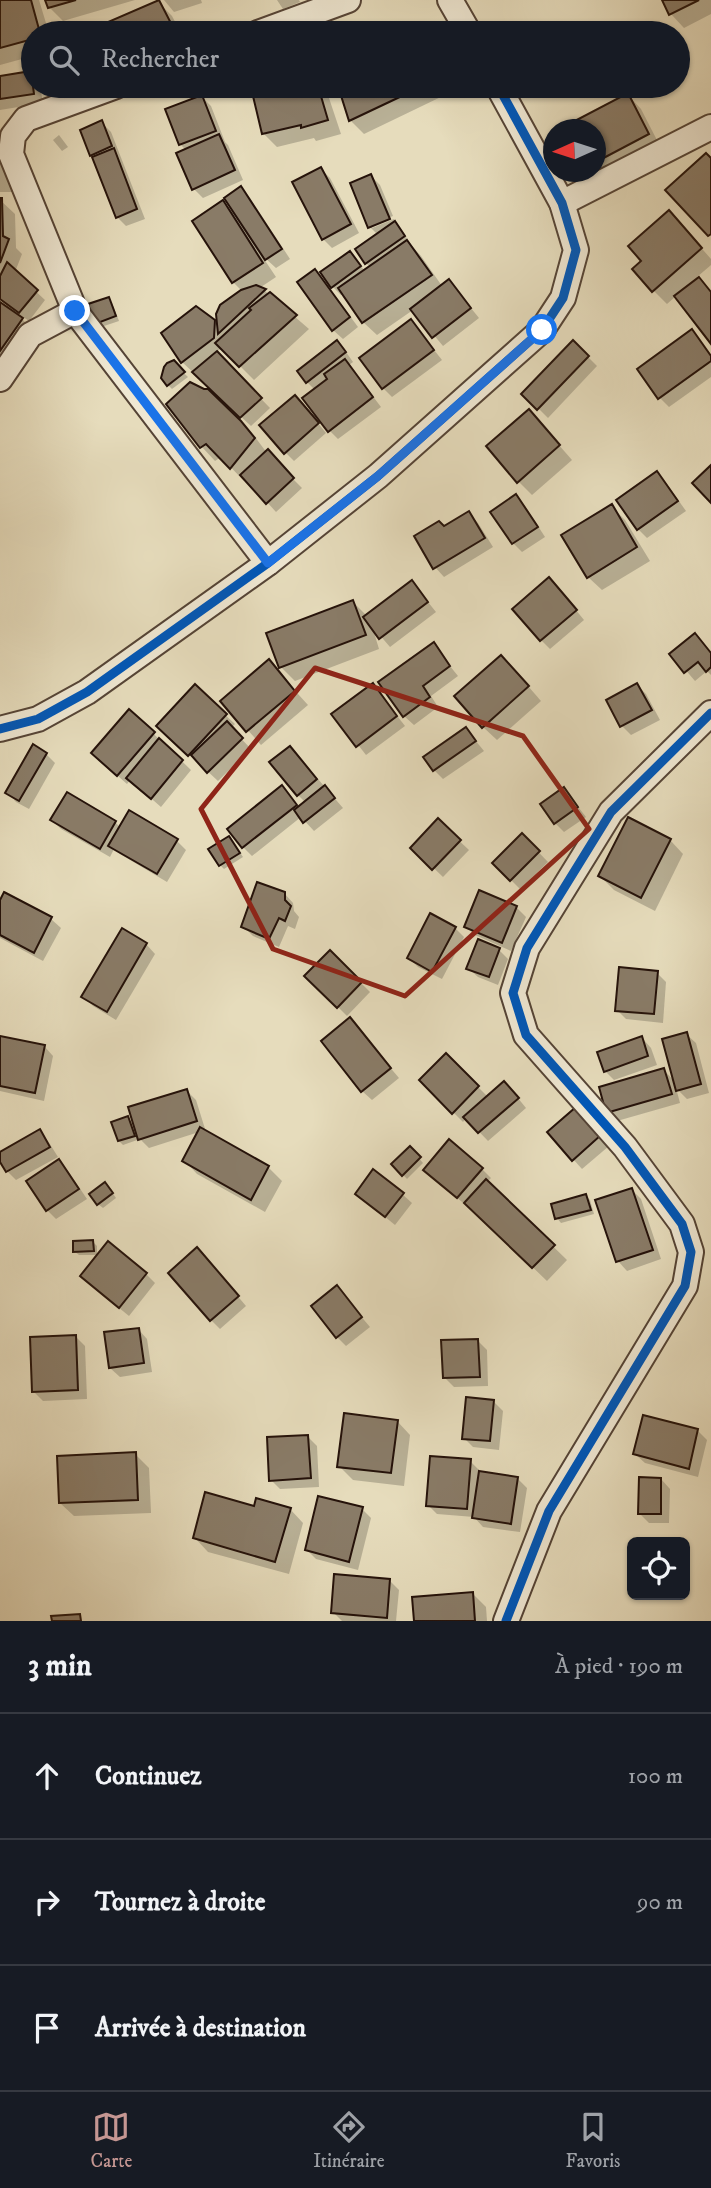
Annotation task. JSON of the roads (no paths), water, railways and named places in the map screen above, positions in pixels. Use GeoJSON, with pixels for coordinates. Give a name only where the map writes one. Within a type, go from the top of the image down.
{"type":"FeatureCollection","features":[{"type":"Feature","properties":{"kind":"street"},"geometry":{"type":"LineString","coordinates":[[291,21],[348,0]]}},
{"type":"Feature","properties":{"kind":"street"},"geometry":{"type":"LineString","coordinates":[[450,0],[462,21]]}},
{"type":"Feature","properties":{"kind":"street"},"geometry":{"type":"LineString","coordinates":[[83,98],[26,119],[13,136],[11,154],[75,311],[268,563]]}},
{"type":"Feature","properties":{"kind":"street"},"geometry":{"type":"LineString","coordinates":[[0,729],[38,719],[87,692],[268,563],[378,476],[542,330],[563,298],[576,250],[562,203],[505,98]]}},
{"type":"Feature","properties":{"kind":"street"},"geometry":{"type":"LineString","coordinates":[[562,203],[711,127]]}},
{"type":"Feature","properties":{"kind":"street"},"geometry":{"type":"LineString","coordinates":[[0,379],[30,335],[75,311]]}},
{"type":"Feature","properties":{"kind":"street"},"geometry":{"type":"LineString","coordinates":[[506,1621],[549,1511],[685,1286],[691,1252],[682,1224],[625,1147],[526,1035],[513,993],[527,948],[611,812],[711,713]]}}]}
